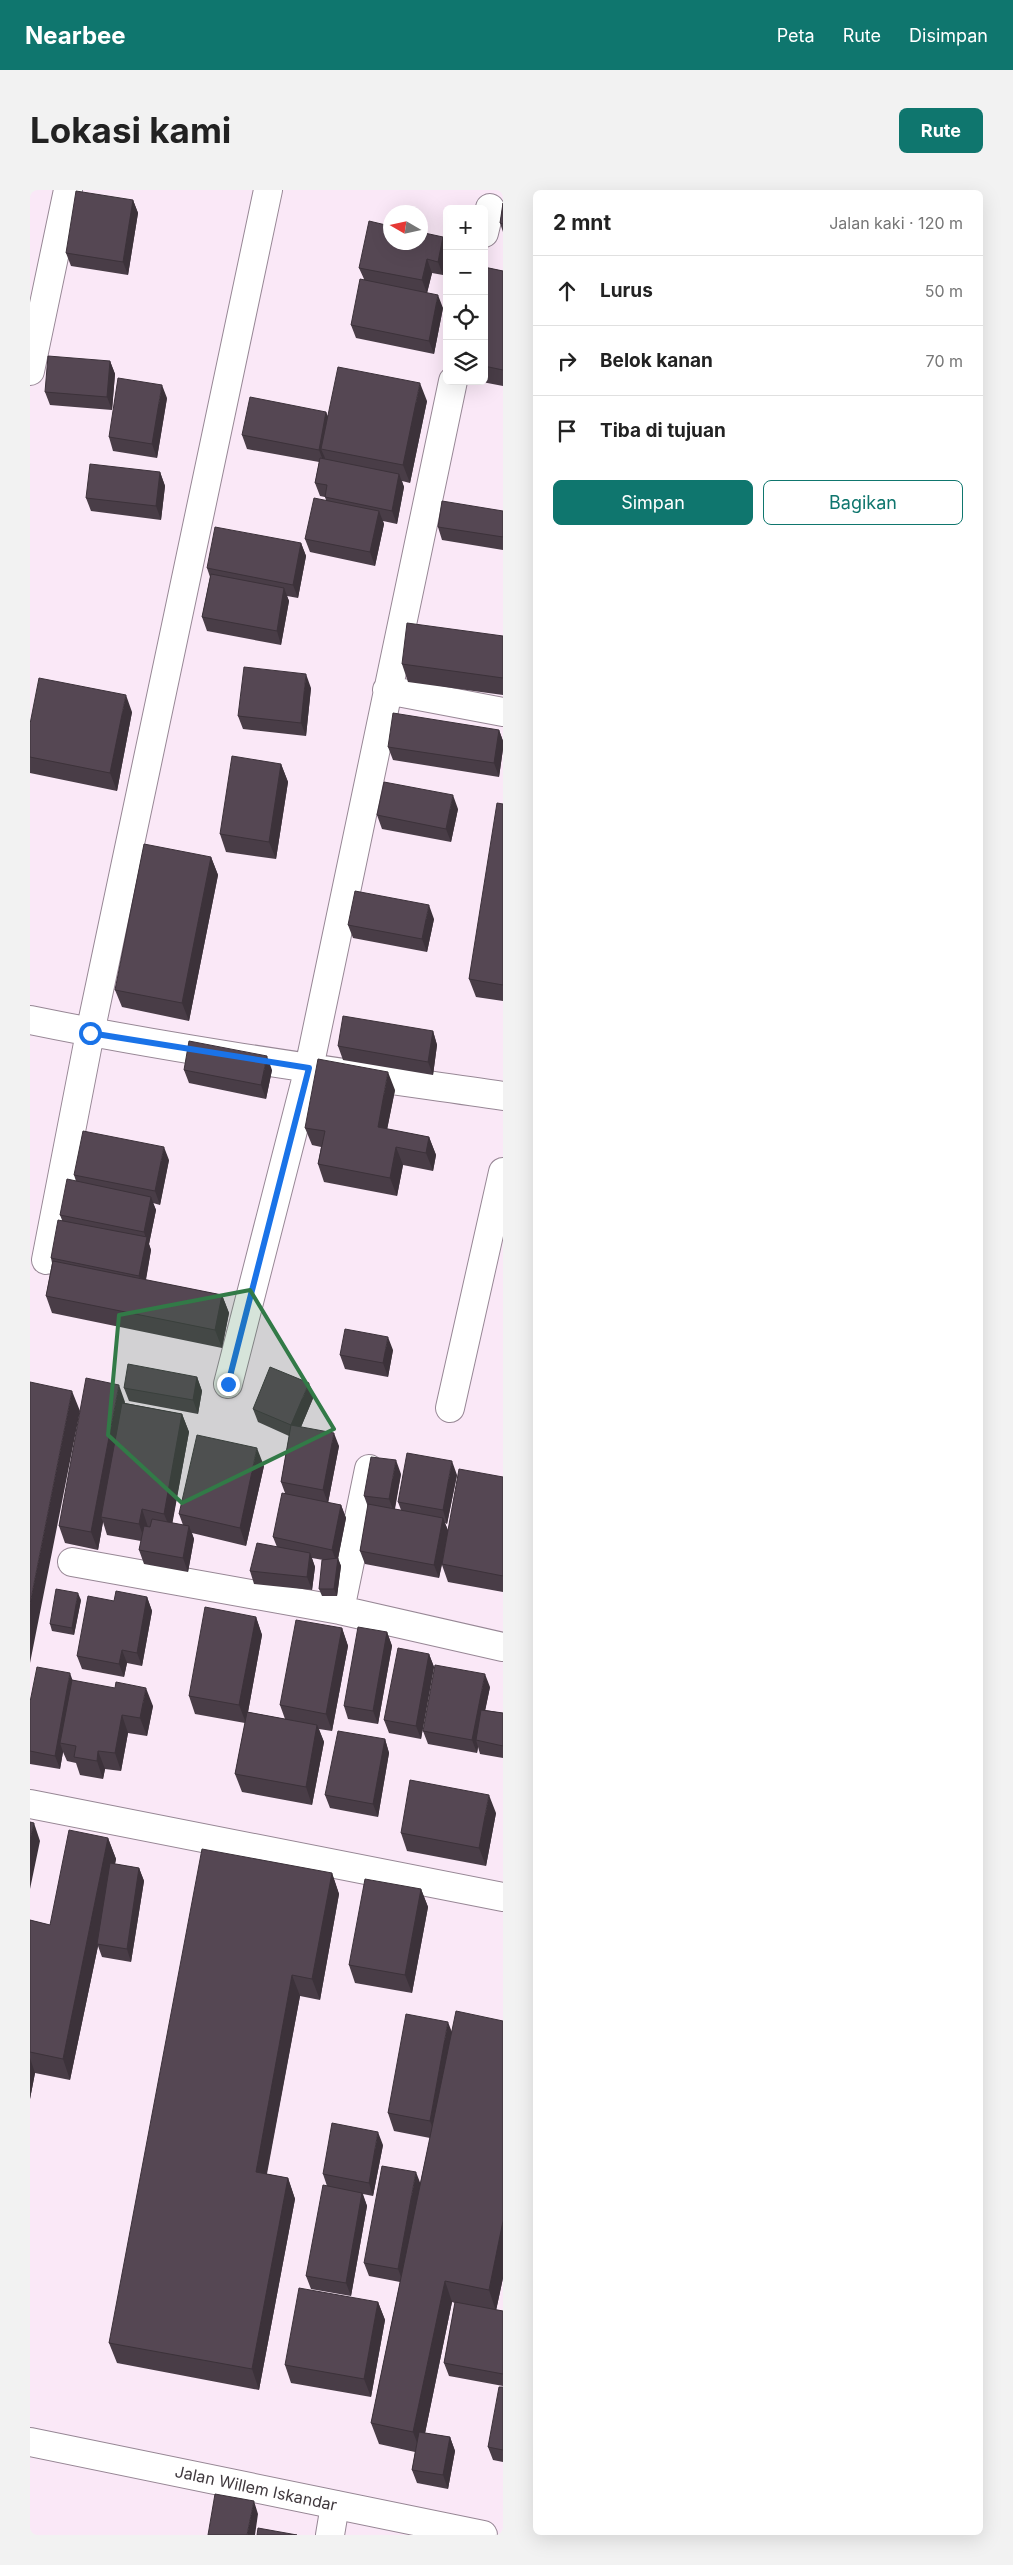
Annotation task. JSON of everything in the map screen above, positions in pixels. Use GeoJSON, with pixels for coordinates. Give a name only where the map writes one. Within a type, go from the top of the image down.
{"type":"FeatureCollection","features":[{"type":"Feature","properties":{"kind":"main road"},"geometry":{"type":"LineString","coordinates":[[30,371],[68,190]]}},
{"type":"Feature","properties":{"kind":"main road"},"geometry":{"type":"LineString","coordinates":[[46,1260],[90,1033],[268,190]]}},
{"type":"Feature","properties":{"kind":"main road"},"geometry":{"type":"LineString","coordinates":[[228,1384],[309,1068],[452,385]]}},
{"type":"Feature","properties":{"kind":"main road"},"geometry":{"type":"LineString","coordinates":[[387,690],[503,712]]}},
{"type":"Feature","properties":{"kind":"main road"},"geometry":{"type":"LineString","coordinates":[[30,1020],[90,1033],[309,1068],[503,1096]]}},
{"type":"Feature","properties":{"kind":"main road"},"geometry":{"type":"LineString","coordinates":[[450,1408],[503,1172]]}},
{"type":"Feature","properties":{"kind":"main road"},"geometry":{"type":"LineString","coordinates":[[340,1610],[369,1469]]}},
{"type":"Feature","properties":{"kind":"main road"},"geometry":{"type":"LineString","coordinates":[[72,1562],[340,1610],[503,1647]]}},
{"type":"Feature","properties":{"kind":"main road"},"geometry":{"type":"LineString","coordinates":[[30,1804],[503,1897]]}},
{"type":"Feature","properties":{"kind":"main road","name":"Jalan Willem Iskandar"},"geometry":{"type":"LineString","coordinates":[[30,2442],[483,2535]]}},
{"type":"Feature","properties":{"kind":"main road"},"geometry":{"type":"LineString","coordinates":[[330,2535],[335,2505]]}},
{"type":"Feature","properties":{"kind":"highlighted area"},"geometry":{"type":"Polygon","coordinates":[[[250,1290],[334,1429],[182,1503],[108,1435],[119,1315],[250,1290]]]}},
{"type":"Feature","properties":{"kind":"building"},"geometry":{"type":"Polygon","coordinates":[[[76,191],[133,200],[123,262],[66,253],[76,191]]]}},
{"type":"Feature","properties":{"kind":"building"},"geometry":{"type":"Polygon","coordinates":[[[503,203],[503,224],[500,223],[503,203]]]}},
{"type":"Feature","properties":{"kind":"building"},"geometry":{"type":"Polygon","coordinates":[[[369,221],[383,224],[383,250],[428,250],[428,234],[443,237],[438,262],[427,259],[422,280],[359,268],[369,221]]]}},
{"type":"Feature","properties":{"kind":"building"},"geometry":{"type":"Polygon","coordinates":[[[488,268],[503,271],[503,370],[488,367],[488,268]]]}},
{"type":"Feature","properties":{"kind":"building"},"geometry":{"type":"Polygon","coordinates":[[[360,279],[438,295],[429,341],[351,325],[360,279]]]}},
{"type":"Feature","properties":{"kind":"building"},"geometry":{"type":"Polygon","coordinates":[[[48,356],[110,361],[107,397],[45,392],[48,356]]]}},
{"type":"Feature","properties":{"kind":"building"},"geometry":{"type":"Polygon","coordinates":[[[338,367],[420,383],[403,465],[321,449],[338,367]]]}},
{"type":"Feature","properties":{"kind":"building"},"geometry":{"type":"Polygon","coordinates":[[[118,378],[162,385],[152,444],[109,437],[118,378]]]}},
{"type":"Feature","properties":{"kind":"building"},"geometry":{"type":"Polygon","coordinates":[[[250,397],[326,412],[319,450],[242,435],[250,397]]]}},
{"type":"Feature","properties":{"kind":"building"},"geometry":{"type":"Polygon","coordinates":[[[320,458],[399,474],[392,511],[325,497],[327,485],[315,483],[320,458]]]}},
{"type":"Feature","properties":{"kind":"building"},"geometry":{"type":"Polygon","coordinates":[[[90,464],[160,472],[156,506],[86,498],[90,464]]]}},
{"type":"Feature","properties":{"kind":"building"},"geometry":{"type":"Polygon","coordinates":[[[314,498],[379,511],[370,552],[305,539],[314,498]]]}},
{"type":"Feature","properties":{"kind":"building"},"geometry":{"type":"Polygon","coordinates":[[[442,501],[503,511],[503,537],[438,527],[442,501]]]}},
{"type":"Feature","properties":{"kind":"building"},"geometry":{"type":"Polygon","coordinates":[[[215,527],[301,543],[293,585],[207,568],[215,527]]]}},
{"type":"Feature","properties":{"kind":"building"},"geometry":{"type":"Polygon","coordinates":[[[211,574],[284,588],[277,631],[202,617],[211,574]]]}},
{"type":"Feature","properties":{"kind":"building"},"geometry":{"type":"Polygon","coordinates":[[[407,623],[503,636],[503,678],[402,664],[407,623]]]}},
{"type":"Feature","properties":{"kind":"building"},"geometry":{"type":"Polygon","coordinates":[[[244,667],[306,674],[301,723],[238,716],[244,667]]]}},
{"type":"Feature","properties":{"kind":"building"},"geometry":{"type":"Polygon","coordinates":[[[39,678],[126,695],[110,773],[30,757],[30,724],[39,678]]]}},
{"type":"Feature","properties":{"kind":"building"},"geometry":{"type":"Polygon","coordinates":[[[393,713],[499,730],[494,763],[388,747],[393,713]]]}},
{"type":"Feature","properties":{"kind":"building"},"geometry":{"type":"Polygon","coordinates":[[[232,756],[281,764],[269,842],[220,834],[232,756]]]}},
{"type":"Feature","properties":{"kind":"building"},"geometry":{"type":"Polygon","coordinates":[[[384,782],[453,795],[446,829],[377,815],[384,782]]]}},
{"type":"Feature","properties":{"kind":"building"},"geometry":{"type":"Polygon","coordinates":[[[497,803],[503,804],[503,985],[469,979],[497,803]]]}},
{"type":"Feature","properties":{"kind":"building"},"geometry":{"type":"Polygon","coordinates":[[[144,844],[211,857],[182,1003],[115,990],[144,844]]]}},
{"type":"Feature","properties":{"kind":"building"},"geometry":{"type":"Polygon","coordinates":[[[355,891],[429,905],[422,939],[348,925],[355,891]]]}},
{"type":"Feature","properties":{"kind":"building"},"geometry":{"type":"Polygon","coordinates":[[[343,1016],[433,1031],[428,1062],[338,1046],[343,1016]]]}},
{"type":"Feature","properties":{"kind":"building"},"geometry":{"type":"Polygon","coordinates":[[[189,1041],[267,1056],[261,1085],[184,1070],[189,1041]]]}},
{"type":"Feature","properties":{"kind":"building"},"geometry":{"type":"Polygon","coordinates":[[[318,1059],[388,1072],[378,1127],[429,1137],[426,1153],[396,1147],[390,1178],[318,1164],[325,1131],[305,1128],[318,1059]]]}},
{"type":"Feature","properties":{"kind":"building"},"geometry":{"type":"Polygon","coordinates":[[[83,1131],[164,1147],[155,1191],[74,1175],[83,1131]]]}},
{"type":"Feature","properties":{"kind":"building"},"geometry":{"type":"Polygon","coordinates":[[[67,1179],[151,1197],[144,1232],[60,1215],[67,1179]]]}},
{"type":"Feature","properties":{"kind":"building"},"geometry":{"type":"Polygon","coordinates":[[[58,1220],[147,1237],[139,1276],[51,1258],[58,1220]]]}},
{"type":"Feature","properties":{"kind":"building"},"geometry":{"type":"Polygon","coordinates":[[[53,1261],[222,1295],[215,1330],[46,1296],[53,1261]]]}},
{"type":"Feature","properties":{"kind":"building"},"geometry":{"type":"Polygon","coordinates":[[[345,1329],[388,1337],[383,1363],[340,1355],[345,1329]]]}},
{"type":"Feature","properties":{"kind":"building"},"geometry":{"type":"Polygon","coordinates":[[[128,1364],[197,1377],[193,1400],[124,1388],[128,1364]]]}},
{"type":"Feature","properties":{"kind":"building"},"geometry":{"type":"Polygon","coordinates":[[[270,1367],[309,1383],[291,1425],[253,1409],[270,1367]]]}},
{"type":"Feature","properties":{"kind":"building"},"geometry":{"type":"Polygon","coordinates":[[[86,1378],[119,1385],[91,1532],[59,1526],[86,1378]]]}},
{"type":"Feature","properties":{"kind":"building"},"geometry":{"type":"Polygon","coordinates":[[[30,1382],[72,1391],[30,1604],[30,1382]]]}},
{"type":"Feature","properties":{"kind":"building"},"geometry":{"type":"Polygon","coordinates":[[[122,1403],[182,1414],[164,1514],[142,1509],[139,1524],[101,1517],[122,1403]]]}},
{"type":"Feature","properties":{"kind":"building"},"geometry":{"type":"Polygon","coordinates":[[[291,1425],[334,1433],[323,1490],[281,1482],[291,1425]]]}},
{"type":"Feature","properties":{"kind":"building"},"geometry":{"type":"Polygon","coordinates":[[[197,1435],[257,1448],[240,1528],[179,1514],[197,1435]]]}},
{"type":"Feature","properties":{"kind":"building"},"geometry":{"type":"Polygon","coordinates":[[[407,1453],[452,1461],[443,1510],[398,1502],[407,1453]]]}},
{"type":"Feature","properties":{"kind":"building"},"geometry":{"type":"Polygon","coordinates":[[[371,1457],[396,1460],[389,1499],[364,1496],[371,1457]]]}},
{"type":"Feature","properties":{"kind":"building"},"geometry":{"type":"Polygon","coordinates":[[[459,1469],[503,1477],[503,1576],[442,1564],[459,1469]]]}},
{"type":"Feature","properties":{"kind":"building"},"geometry":{"type":"Polygon","coordinates":[[[282,1493],[341,1505],[332,1550],[273,1537],[282,1493]]]}},
{"type":"Feature","properties":{"kind":"building"},"geometry":{"type":"Polygon","coordinates":[[[368,1504],[443,1518],[434,1565],[360,1551],[368,1504]]]}},
{"type":"Feature","properties":{"kind":"building"},"geometry":{"type":"Polygon","coordinates":[[[152,1519],[189,1526],[183,1558],[139,1550],[144,1526],[150,1527],[152,1519]]]}},
{"type":"Feature","properties":{"kind":"building"},"geometry":{"type":"Polygon","coordinates":[[[257,1543],[310,1553],[307,1577],[250,1571],[257,1543]]]}},
{"type":"Feature","properties":{"kind":"building"},"geometry":{"type":"Polygon","coordinates":[[[338,1558],[334,1589],[319,1589],[322,1560],[338,1558]]]}},
{"type":"Feature","properties":{"kind":"building"},"geometry":{"type":"Polygon","coordinates":[[[56,1589],[78,1593],[72,1628],[50,1624],[56,1589]]]}},
{"type":"Feature","properties":{"kind":"building"},"geometry":{"type":"Polygon","coordinates":[[[116,1591],[147,1597],[137,1653],[122,1650],[119,1664],[77,1656],[88,1596],[114,1601],[116,1591]]]}},
{"type":"Feature","properties":{"kind":"building"},"geometry":{"type":"Polygon","coordinates":[[[205,1607],[256,1617],[239,1705],[189,1696],[205,1607]]]}},
{"type":"Feature","properties":{"kind":"building"},"geometry":{"type":"Polygon","coordinates":[[[296,1620],[342,1628],[326,1714],[280,1705],[296,1620]]]}},
{"type":"Feature","properties":{"kind":"building"},"geometry":{"type":"Polygon","coordinates":[[[358,1627],[387,1632],[373,1711],[344,1706],[358,1627]]]}},
{"type":"Feature","properties":{"kind":"building"},"geometry":{"type":"Polygon","coordinates":[[[398,1648],[429,1654],[416,1726],[384,1720],[398,1648]]]}},
{"type":"Feature","properties":{"kind":"building"},"geometry":{"type":"Polygon","coordinates":[[[435,1665],[485,1674],[472,1740],[423,1731],[435,1665]]]}},
{"type":"Feature","properties":{"kind":"building"},"geometry":{"type":"Polygon","coordinates":[[[37,1667],[70,1673],[55,1756],[30,1751],[30,1702],[37,1667]]]}},
{"type":"Feature","properties":{"kind":"building"},"geometry":{"type":"Polygon","coordinates":[[[72,1680],[115,1688],[116,1682],[146,1688],[140,1718],[122,1715],[115,1753],[98,1751],[97,1761],[74,1757],[76,1746],[60,1743],[72,1680]]]}},
{"type":"Feature","properties":{"kind":"building"},"geometry":{"type":"Polygon","coordinates":[[[481,1710],[503,1713],[503,1746],[476,1740],[481,1710]]]}},
{"type":"Feature","properties":{"kind":"building"},"geometry":{"type":"Polygon","coordinates":[[[247,1712],[317,1725],[306,1787],[235,1774],[247,1712]]]}},
{"type":"Feature","properties":{"kind":"building"},"geometry":{"type":"Polygon","coordinates":[[[338,1731],[385,1739],[373,1804],[325,1795],[338,1731]]]}},
{"type":"Feature","properties":{"kind":"building"},"geometry":{"type":"Polygon","coordinates":[[[410,1780],[489,1795],[479,1848],[401,1833],[410,1780]]]}},
{"type":"Feature","properties":{"kind":"building"},"geometry":{"type":"Polygon","coordinates":[[[30,1822],[34,1823],[30,1840],[30,1822]]]}},
{"type":"Feature","properties":{"kind":"building"},"geometry":{"type":"Polygon","coordinates":[[[69,1830],[108,1838],[63,2059],[30,2052],[30,1920],[50,1925],[69,1830]]]}},
{"type":"Feature","properties":{"kind":"building"},"geometry":{"type":"Polygon","coordinates":[[[202,1849],[332,1873],[312,1979],[292,1975],[256,2172],[288,2178],[252,2369],[109,2343],[202,1849]]]}},
{"type":"Feature","properties":{"kind":"building"},"geometry":{"type":"Polygon","coordinates":[[[110,1863],[139,1868],[127,1949],[97,1944],[110,1863]]]}},
{"type":"Feature","properties":{"kind":"building"},"geometry":{"type":"Polygon","coordinates":[[[365,1879],[421,1889],[405,1975],[349,1965],[365,1879]]]}},
{"type":"Feature","properties":{"kind":"building"},"geometry":{"type":"Polygon","coordinates":[[[456,2011],[503,2021],[503,2221],[489,2290],[445,2281],[413,2432],[371,2423],[456,2011]]]}},
{"type":"Feature","properties":{"kind":"building"},"geometry":{"type":"Polygon","coordinates":[[[406,2014],[448,2022],[430,2121],[388,2113],[406,2014]]]}},
{"type":"Feature","properties":{"kind":"building"},"geometry":{"type":"Polygon","coordinates":[[[332,2123],[378,2132],[369,2183],[323,2174],[332,2123]]]}},
{"type":"Feature","properties":{"kind":"building"},"geometry":{"type":"Polygon","coordinates":[[[382,2166],[416,2172],[398,2269],[364,2263],[382,2166]]]}},
{"type":"Feature","properties":{"kind":"building"},"geometry":{"type":"Polygon","coordinates":[[[323,2185],[362,2193],[346,2283],[306,2276],[323,2185]]]}},
{"type":"Feature","properties":{"kind":"building"},"geometry":{"type":"Polygon","coordinates":[[[299,2288],[378,2302],[364,2379],[285,2365],[299,2288]]]}},
{"type":"Feature","properties":{"kind":"building"},"geometry":{"type":"Polygon","coordinates":[[[455,2302],[503,2311],[503,2374],[444,2363],[455,2302]]]}},
{"type":"Feature","properties":{"kind":"building"},"geometry":{"type":"Polygon","coordinates":[[[499,2387],[503,2387],[503,2450],[488,2447],[499,2387]]]}},
{"type":"Feature","properties":{"kind":"building"},"geometry":{"type":"Polygon","coordinates":[[[419,2432],[450,2437],[443,2475],[412,2470],[419,2432]]]}},
{"type":"Feature","properties":{"kind":"building"},"geometry":{"type":"Polygon","coordinates":[[[215,2494],[254,2501],[247,2535],[208,2535],[215,2494]]]}},
{"type":"Feature","properties":{"kind":"building"},"geometry":{"type":"Polygon","coordinates":[[[258,2528],[297,2535],[257,2535],[258,2528]]]}},
{"type":"Feature","properties":{"kind":"route"},"geometry":{"type":"LineString","coordinates":[[90,1033],[309,1068],[228,1384]]}}]}
